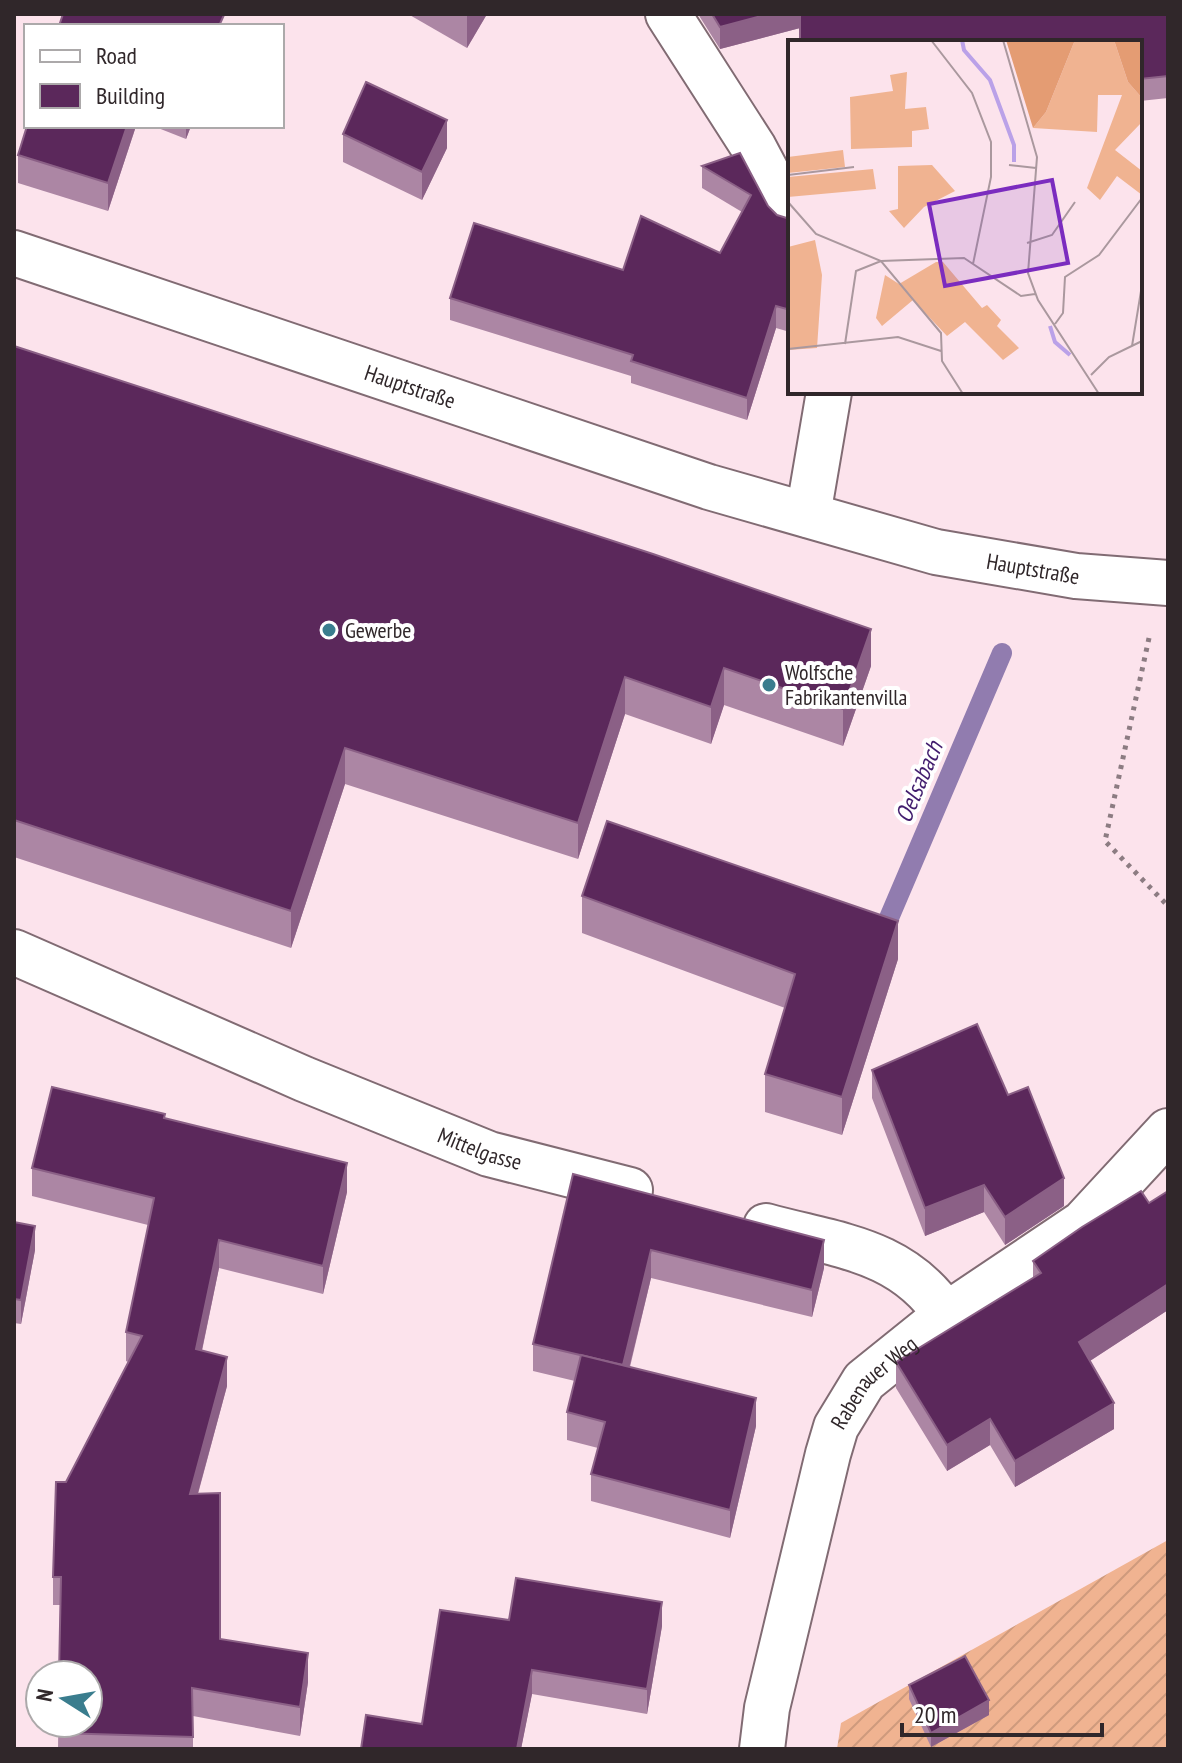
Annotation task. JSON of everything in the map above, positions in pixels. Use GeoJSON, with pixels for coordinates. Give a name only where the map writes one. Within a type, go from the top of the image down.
{"type":"FeatureCollection","features":[{"type":"Feature","properties":{"kind":"street"},"geometry":{"type":"LineString","coordinates":[[668,14],[754,148],[788,212]]}},
{"type":"Feature","properties":{"kind":"street","name":"Hauptstraße"},"geometry":{"type":"LineString","coordinates":[[14,253],[694,482],[936,552],[1076,576],[1164,583]]}},
{"type":"Feature","properties":{"kind":"street"},"geometry":{"type":"LineString","coordinates":[[808,515],[829,394]]}},
{"type":"Feature","properties":{"kind":"street","name":"Mittelgasse"},"geometry":{"type":"LineString","coordinates":[[14,952],[304,1079],[489,1154],[663,1199]]}},
{"type":"Feature","properties":{"kind":"street","name":"Rabenauer Weg"},"geometry":{"type":"LineString","coordinates":[[762,1749],[767,1708],[836,1427],[850,1400],[864,1381],[946,1315],[1083,1223],[1168,1131]]}},
{"type":"Feature","properties":{"kind":"street"},"geometry":{"type":"LineString","coordinates":[[722,1215],[884,1258],[921,1283],[946,1315]]}},
{"type":"Feature","properties":{"kind":"path"},"geometry":{"type":"LineString","coordinates":[[1164,583],[1105,841],[1168,906]]}},
{"type":"Feature","properties":{"kind":"shaded area"},"geometry":{"type":"Polygon","coordinates":[[[1168,1540],[1168,1749],[837,1749],[841,1723],[1168,1540]]]}},
{"type":"Feature","properties":{"kind":"building"},"geometry":{"type":"Polygon","coordinates":[[[63,14],[224,15],[220,24],[60,24],[63,14]]]}},
{"type":"Feature","properties":{"kind":"building"},"geometry":{"type":"Polygon","coordinates":[[[712,14],[769,14],[720,27],[712,14]]]}},
{"type":"Feature","properties":{"kind":"building"},"geometry":{"type":"Polygon","coordinates":[[[800,14],[1168,14],[1168,76],[1142,79],[1142,40],[800,40],[800,14]]]}},
{"type":"Feature","properties":{"kind":"building"},"geometry":{"type":"Polygon","coordinates":[[[366,82],[447,120],[422,172],[343,134],[366,82]]]}},
{"type":"Feature","properties":{"kind":"building"},"geometry":{"type":"Polygon","coordinates":[[[26,128],[126,128],[108,183],[18,155],[26,128]]]}},
{"type":"Feature","properties":{"kind":"building"},"geometry":{"type":"Polygon","coordinates":[[[740,153],[768,206],[777,215],[788,218],[788,309],[776,306],[747,398],[631,361],[633,355],[450,298],[474,223],[623,270],[641,216],[720,253],[751,195],[702,166],[740,153]]]}},
{"type":"Feature","properties":{"kind":"building","name":"Gewerbe"},"geometry":{"type":"Polygon","coordinates":[[[14,346],[653,554],[871,629],[843,709],[724,668],[711,707],[625,677],[578,823],[345,748],[291,911],[14,820],[14,346]]]}},
{"type":"Feature","properties":{"kind":"building"},"geometry":{"type":"Polygon","coordinates":[[[607,821],[898,921],[842,1097],[765,1074],[795,974],[582,896],[607,821]]]}},
{"type":"Feature","properties":{"kind":"building"},"geometry":{"type":"Polygon","coordinates":[[[977,1024],[1008,1095],[1028,1087],[1064,1178],[1005,1217],[984,1185],[925,1208],[872,1070],[977,1024]]]}},
{"type":"Feature","properties":{"kind":"building"},"geometry":{"type":"Polygon","coordinates":[[[52,1087],[347,1163],[323,1266],[219,1240],[196,1349],[227,1357],[190,1494],[220,1493],[220,1639],[308,1653],[300,1707],[192,1688],[193,1737],[104,1734],[104,1659],[59,1659],[61,1577],[53,1577],[56,1482],[66,1482],[142,1336],[126,1332],[154,1198],[32,1168],[52,1087]]]}},
{"type":"Feature","properties":{"kind":"building"},"geometry":{"type":"Polygon","coordinates":[[[573,1174],[824,1240],[812,1290],[651,1250],[623,1365],[533,1344],[573,1174]]]}},
{"type":"Feature","properties":{"kind":"building"},"geometry":{"type":"Polygon","coordinates":[[[1141,1191],[1149,1203],[1168,1191],[1168,1284],[1079,1342],[1114,1403],[1015,1461],[990,1419],[947,1445],[896,1362],[1041,1273],[1033,1261],[1141,1191]]]}},
{"type":"Feature","properties":{"kind":"building"},"geometry":{"type":"Polygon","coordinates":[[[14,1222],[35,1226],[21,1300],[14,1299],[14,1222]]]}},
{"type":"Feature","properties":{"kind":"building"},"geometry":{"type":"Polygon","coordinates":[[[581,1355],[756,1398],[730,1510],[591,1474],[605,1422],[567,1412],[581,1355]]]}},
{"type":"Feature","properties":{"kind":"building"},"geometry":{"type":"Polygon","coordinates":[[[516,1578],[662,1602],[647,1689],[532,1670],[517,1749],[361,1749],[366,1715],[422,1724],[440,1610],[509,1620],[516,1578]]]}},
{"type":"Feature","properties":{"kind":"building"},"geometry":{"type":"Polygon","coordinates":[[[965,1656],[989,1700],[931,1733],[909,1685],[965,1656]]]}},
{"type":"Feature","properties":{"kind":"waterway","name":"Oelsabach"},"geometry":{"type":"LineString","coordinates":[[883,932],[1002,653]]}},
{"type":"Feature","properties":{"kind":"place","name":"Gewerbe"},"geometry":{"type":"Point","coordinates":[329,630]}},
{"type":"Feature","properties":{"kind":"place","name":"Wolfsche Fabrikantenvilla"},"geometry":{"type":"Point","coordinates":[769,685]}}]}
